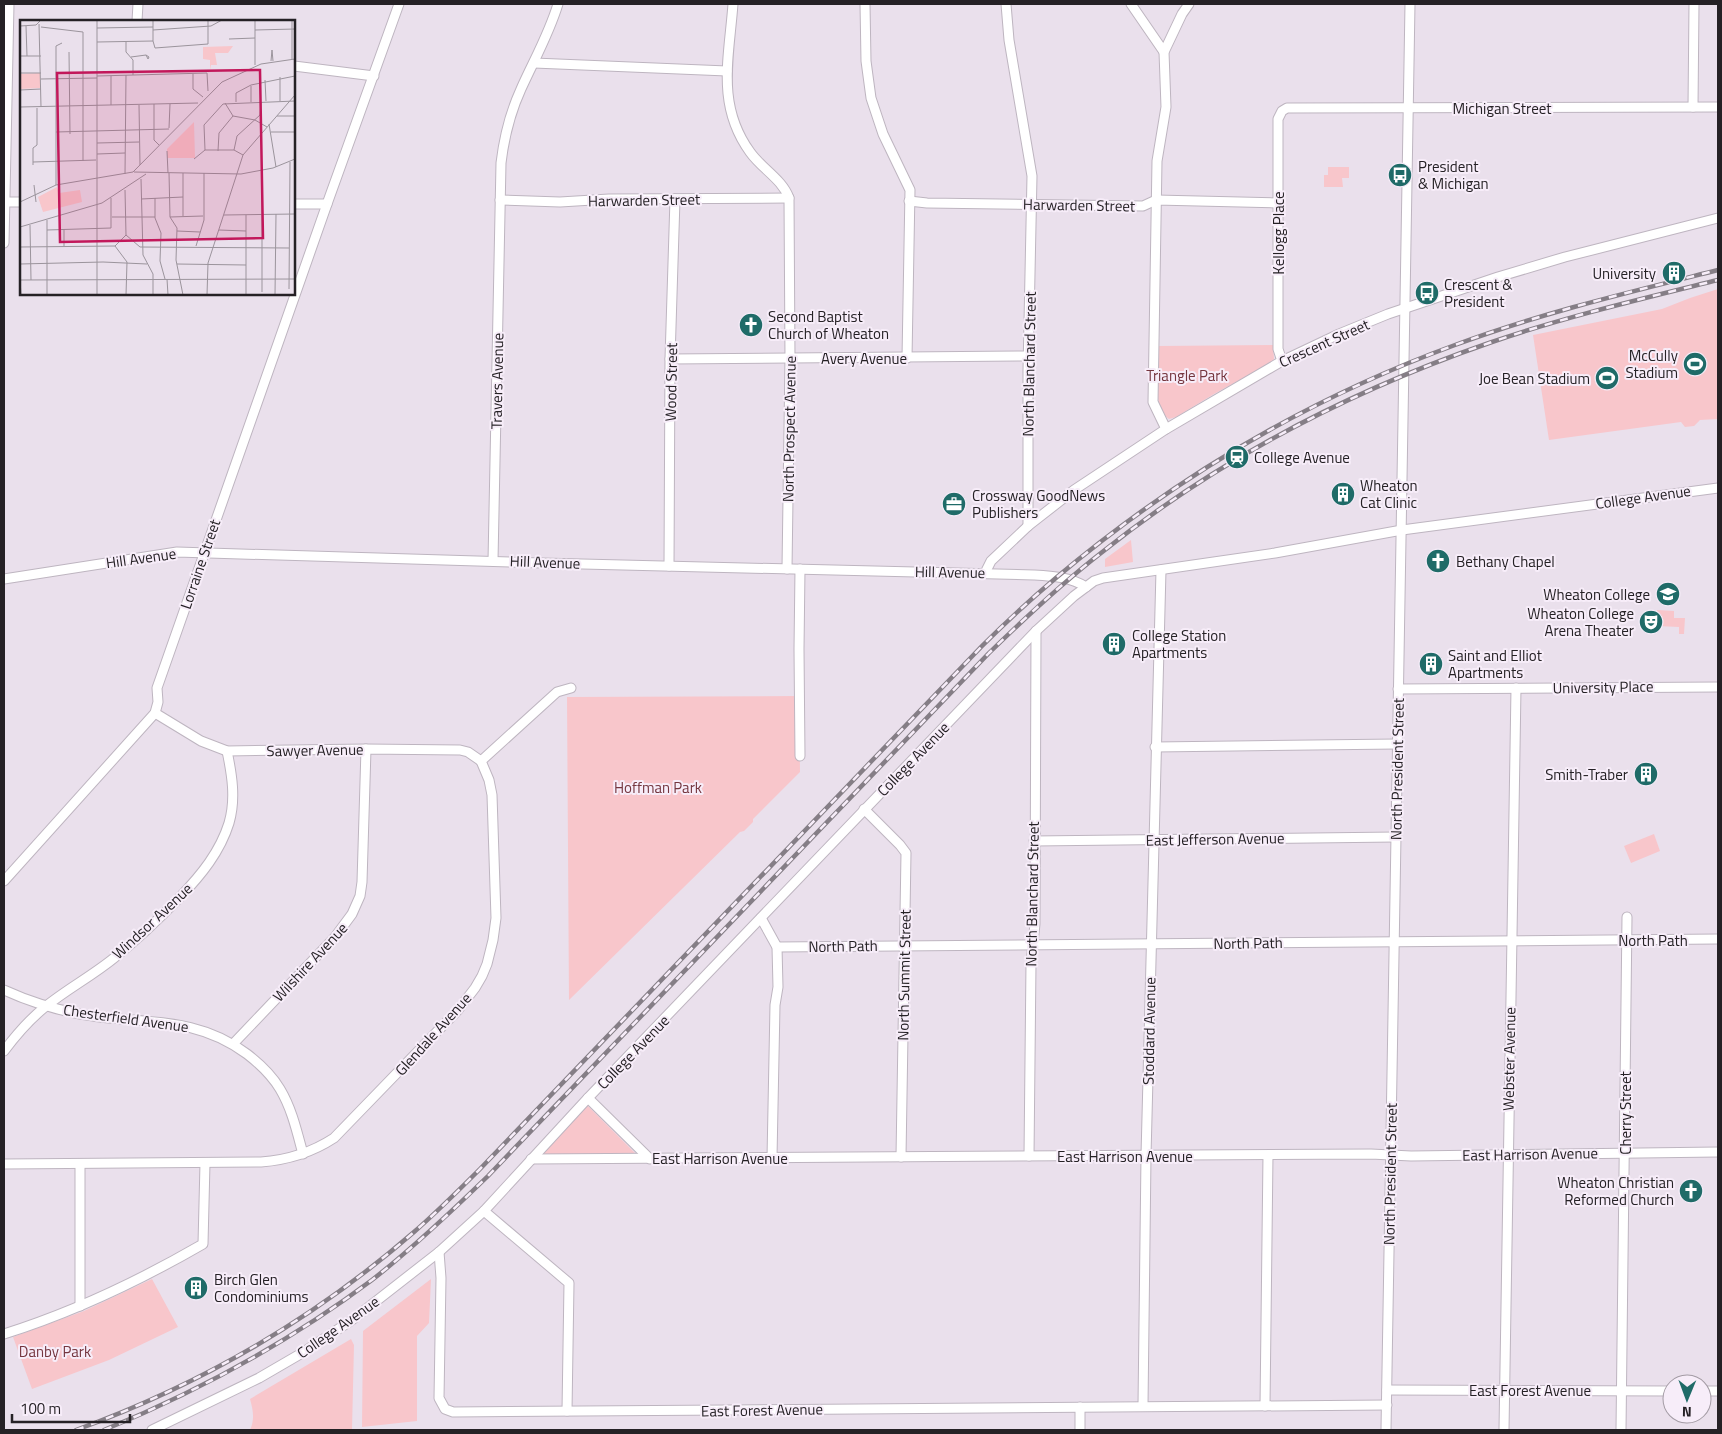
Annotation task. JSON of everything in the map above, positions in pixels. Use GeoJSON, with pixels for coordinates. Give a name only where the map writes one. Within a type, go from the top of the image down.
{"type":"FeatureCollection","features":[{"type":"Feature","properties":{"kind":"street"},"geometry":{"type":"LineString","coordinates":[[4,243],[9,4]]}},
{"type":"Feature","properties":{"kind":"street"},"geometry":{"type":"LineString","coordinates":[[137,20],[138,4]]}},
{"type":"Feature","properties":{"kind":"street","name":"Lorraine Street"},"geometry":{"type":"LineString","coordinates":[[295,295],[399,4]]}},
{"type":"Feature","properties":{"kind":"street","name":"Travers Avenue"},"geometry":{"type":"LineString","coordinates":[[493,561],[501,163],[507,130],[516,101],[545,40],[558,4]]}},
{"type":"Feature","properties":{"kind":"street"},"geometry":{"type":"LineString","coordinates":[[733,4],[728,71],[728,100],[737,132],[752,156],[785,188],[789,198]]}},
{"type":"Feature","properties":{"kind":"street"},"geometry":{"type":"LineString","coordinates":[[866,4],[866,61],[871,98],[882,134],[910,190],[907,358]]}},
{"type":"Feature","properties":{"kind":"street","name":"North Blanchard Street"},"geometry":{"type":"LineString","coordinates":[[1006,4],[1009,40],[1032,176],[1028,526]]}},
{"type":"Feature","properties":{"kind":"street"},"geometry":{"type":"LineString","coordinates":[[1131,4],[1164,52]]}},
{"type":"Feature","properties":{"kind":"street"},"geometry":{"type":"LineString","coordinates":[[1166,429],[1153,402],[1157,160],[1166,107],[1164,52],[1182,14],[1189,4]]}},
{"type":"Feature","properties":{"kind":"street","name":"North President Street"},"geometry":{"type":"LineString","coordinates":[[1386,1430],[1410,4]]}},
{"type":"Feature","properties":{"kind":"street"},"geometry":{"type":"LineString","coordinates":[[1693,107],[1694,4]]}},
{"type":"Feature","properties":{"kind":"street"},"geometry":{"type":"LineString","coordinates":[[534,63],[728,71]]}},
{"type":"Feature","properties":{"kind":"street"},"geometry":{"type":"LineString","coordinates":[[295,66],[374,76]]}},
{"type":"Feature","properties":{"kind":"street","name":"Michigan Street"},"geometry":{"type":"LineString","coordinates":[[1287,108],[1718,107]]}},
{"type":"Feature","properties":{"kind":"street","name":"Kellogg Place"},"geometry":{"type":"LineString","coordinates":[[1282,361],[1278,349],[1278,119],[1287,108]]}},
{"type":"Feature","properties":{"kind":"street","name":"Harwarden Street"},"geometry":{"type":"LineString","coordinates":[[500,200],[560,202],[789,198]]}},
{"type":"Feature","properties":{"kind":"street","name":"North Prospect Avenue"},"geometry":{"type":"LineString","coordinates":[[787,569],[790,358],[789,198]]}},
{"type":"Feature","properties":{"kind":"street","name":"Wood Street"},"geometry":{"type":"LineString","coordinates":[[670,566],[670,359],[675,199]]}},
{"type":"Feature","properties":{"kind":"street","name":"Harwarden Street"},"geometry":{"type":"LineString","coordinates":[[909,201],[927,203],[1144,206],[1156,200],[1278,203]]}},
{"type":"Feature","properties":{"kind":"street"},"geometry":{"type":"LineString","coordinates":[[5,202],[20,202]]}},
{"type":"Feature","properties":{"kind":"street"},"geometry":{"type":"LineString","coordinates":[[295,204],[327,204]]}},
{"type":"Feature","properties":{"kind":"street","name":"Crescent Street"},"geometry":{"type":"LineString","coordinates":[[985,573],[991,561],[1028,526],[1074,490],[1166,429],[1282,361],[1339,334],[1405,308],[1531,266],[1718,218]]}},
{"type":"Feature","properties":{"kind":"street","name":"Lorraine Street"},"geometry":{"type":"LineString","coordinates":[[155,713],[158,702],[157,688],[295,295]]}},
{"type":"Feature","properties":{"kind":"street","name":"Avery Avenue"},"geometry":{"type":"LineString","coordinates":[[670,359],[1029,356]]}},
{"type":"Feature","properties":{"kind":"street","name":"College Avenue"},"geometry":{"type":"LineString","coordinates":[[152,1430],[199,1409],[275,1370],[352,1320],[439,1252],[484,1211],[588,1098],[1036,631],[1086,587],[1103,578],[1275,553],[1402,530],[1718,488]]}},
{"type":"Feature","properties":{"kind":"street","name":"Hill Avenue"},"geometry":{"type":"LineString","coordinates":[[4,579],[177,552],[985,573],[1057,577],[1080,582],[1086,587]]}},
{"type":"Feature","properties":{"kind":"street"},"geometry":{"type":"LineString","coordinates":[[800,569],[800,756]]}},
{"type":"Feature","properties":{"kind":"street","name":"Stoddard Avenue"},"geometry":{"type":"LineString","coordinates":[[1142,1406],[1160,570]]}},
{"type":"Feature","properties":{"kind":"street","name":"North Blanchard Street"},"geometry":{"type":"LineString","coordinates":[[1029,1156],[1031,963],[1035,924],[1036,631]]}},
{"type":"Feature","properties":{"kind":"street","name":"University Place"},"geometry":{"type":"LineString","coordinates":[[1398,689],[1718,687]]}},
{"type":"Feature","properties":{"kind":"street"},"geometry":{"type":"LineString","coordinates":[[481,761],[558,692],[571,688]]}},
{"type":"Feature","properties":{"kind":"street","name":"Webster Avenue"},"geometry":{"type":"LineString","coordinates":[[1504,1430],[1516,688]]}},
{"type":"Feature","properties":{"kind":"street"},"geometry":{"type":"LineString","coordinates":[[4,880],[155,713]]}},
{"type":"Feature","properties":{"kind":"street","name":"Sawyer Avenue"},"geometry":{"type":"LineString","coordinates":[[155,713],[201,741],[227,751],[460,750],[468,752],[481,761]]}},
{"type":"Feature","properties":{"kind":"street"},"geometry":{"type":"LineString","coordinates":[[1156,747],[1397,744]]}},
{"type":"Feature","properties":{"kind":"street","name":"Wilshire Avenue"},"geometry":{"type":"LineString","coordinates":[[233,1044],[335,937],[348,922],[356,907],[362,882],[366,749]]}},
{"type":"Feature","properties":{"kind":"street","name":"Windsor Avenue"},"geometry":{"type":"LineString","coordinates":[[4,1051],[45,1006],[89,977],[121,952],[159,919],[200,876],[218,848],[229,822],[233,780],[227,751]]}},
{"type":"Feature","properties":{"kind":"street","name":"Glendale Avenue"},"geometry":{"type":"LineString","coordinates":[[4,1164],[273,1161],[303,1154],[322,1146],[344,1129],[458,1010],[482,976],[491,952],[496,918],[492,795],[489,780],[481,761]]}},
{"type":"Feature","properties":{"kind":"street","name":"North Summit Street"},"geometry":{"type":"LineString","coordinates":[[864,809],[906,853],[901,1157]]}},
{"type":"Feature","properties":{"kind":"street","name":"East Jefferson Avenue"},"geometry":{"type":"LineString","coordinates":[[1034,842],[1396,837]]}},
{"type":"Feature","properties":{"kind":"street","name":"Cherry Street"},"geometry":{"type":"LineString","coordinates":[[1621,1430],[1627,917]]}},
{"type":"Feature","properties":{"kind":"street"},"geometry":{"type":"LineString","coordinates":[[761,918],[777,947],[778,987],[775,1005],[772,1158]]}},
{"type":"Feature","properties":{"kind":"street","name":"North Path"},"geometry":{"type":"LineString","coordinates":[[777,947],[1718,939]]}},
{"type":"Feature","properties":{"kind":"street","name":"Chesterfield Avenue"},"geometry":{"type":"LineString","coordinates":[[4,990],[45,1006],[80,1014],[107,1018],[170,1022],[204,1030],[233,1044],[267,1070],[281,1090],[291,1113],[303,1154]]}},
{"type":"Feature","properties":{"kind":"street"},"geometry":{"type":"LineString","coordinates":[[588,1098],[650,1159]]}},
{"type":"Feature","properties":{"kind":"street","name":"East Harrison Avenue"},"geometry":{"type":"LineString","coordinates":[[531,1159],[1509,1155],[1718,1152]]}},
{"type":"Feature","properties":{"kind":"street"},"geometry":{"type":"LineString","coordinates":[[1265,1406],[1268,1155]]}},
{"type":"Feature","properties":{"kind":"street"},"geometry":{"type":"LineString","coordinates":[[4,1334],[80,1306],[134,1282],[203,1244],[205,1163]]}},
{"type":"Feature","properties":{"kind":"street"},"geometry":{"type":"LineString","coordinates":[[80,1164],[80,1306]]}},
{"type":"Feature","properties":{"kind":"street"},"geometry":{"type":"LineString","coordinates":[[484,1211],[569,1283],[567,1411]]}},
{"type":"Feature","properties":{"kind":"street","name":"East Forest Avenue"},"geometry":{"type":"LineString","coordinates":[[439,1252],[441,1278],[439,1398],[445,1409],[458,1412],[1080,1407]]}},
{"type":"Feature","properties":{"kind":"street","name":"East Forest Avenue"},"geometry":{"type":"LineString","coordinates":[[1387,1390],[1662,1390]]}},
{"type":"Feature","properties":{"kind":"street"},"geometry":{"type":"LineString","coordinates":[[1080,1430],[1080,1407],[1387,1406]]}},
{"type":"Feature","properties":{"kind":"green space"},"geometry":{"type":"Polygon","coordinates":[[[1328,167],[1349,167],[1349,178],[1342,178],[1343,187],[1324,187],[1324,175],[1328,175],[1328,167]]]}},
{"type":"Feature","properties":{"kind":"green space","name":"Joe Bean Stadium"},"geometry":{"type":"Polygon","coordinates":[[[1718,289],[1718,419],[1700,420],[1694,426],[1685,427],[1681,422],[1549,440],[1533,335],[1662,309],[1718,289]]]}},
{"type":"Feature","properties":{"kind":"green space","name":"Triangle Park"},"geometry":{"type":"Polygon","coordinates":[[[1273,345],[1274,359],[1272,362],[1176,417],[1169,419],[1163,413],[1157,386],[1158,346],[1273,345]]]}},
{"type":"Feature","properties":{"kind":"green space"},"geometry":{"type":"Polygon","coordinates":[[[1131,540],[1133,562],[1105,567],[1105,559],[1131,540]]]}},
{"type":"Feature","properties":{"kind":"green space"},"geometry":{"type":"Polygon","coordinates":[[[1657,610],[1674,611],[1674,618],[1685,618],[1684,634],[1679,634],[1679,627],[1657,626],[1657,610]]]}},
{"type":"Feature","properties":{"kind":"green space","name":"Hoffman Park"},"geometry":{"type":"Polygon","coordinates":[[[799,696],[800,772],[753,819],[753,822],[744,831],[740,832],[569,1000],[567,697],[799,696]]]}},
{"type":"Feature","properties":{"kind":"green space"},"geometry":{"type":"Polygon","coordinates":[[[1654,834],[1660,851],[1631,863],[1624,846],[1654,834]]]}},
{"type":"Feature","properties":{"kind":"green space"},"geometry":{"type":"Polygon","coordinates":[[[586,1104],[638,1156],[536,1157],[586,1104]]]}},
{"type":"Feature","properties":{"kind":"green space","name":"Danby Park"},"geometry":{"type":"Polygon","coordinates":[[[152,1279],[178,1327],[109,1360],[32,1389],[13,1337],[84,1311],[152,1279]]]}},
{"type":"Feature","properties":{"kind":"green space"},"geometry":{"type":"Polygon","coordinates":[[[431,1279],[429,1323],[417,1336],[417,1421],[362,1427],[363,1331],[431,1279]]]}},
{"type":"Feature","properties":{"kind":"green space"},"geometry":{"type":"Polygon","coordinates":[[[351,1339],[354,1345],[352,1430],[250,1430],[253,1415],[250,1399],[351,1339]]]}},
{"type":"Feature","properties":{"kind":"railway"},"geometry":{"type":"LineString","coordinates":[[76,1430],[167,1392],[254,1346],[296,1321],[337,1293],[414,1232],[480,1169],[991,637],[1057,577],[1149,506],[1197,474],[1296,416],[1401,366],[1487,333],[1520,323],[1718,270]]}},
{"type":"Feature","properties":{"kind":"railway"},"geometry":{"type":"LineString","coordinates":[[104,1430],[209,1382],[276,1344],[341,1303],[417,1243],[488,1176],[989,653],[1072,577],[1145,520],[1191,488],[1238,459],[1335,406],[1386,383],[1489,343],[1546,325],[1718,280]]}},
{"type":"Feature","properties":{"kind":"place","name":"President & Michigan"},"geometry":{"type":"Point","coordinates":[1400,175]}},
{"type":"Feature","properties":{"kind":"place","name":"University"},"geometry":{"type":"Point","coordinates":[1674,273]}},
{"type":"Feature","properties":{"kind":"place","name":"Crescent & President"},"geometry":{"type":"Point","coordinates":[1427,293]}},
{"type":"Feature","properties":{"kind":"place","name":"Second Baptist Church of Wheaton"},"geometry":{"type":"Point","coordinates":[751,325]}},
{"type":"Feature","properties":{"kind":"place","name":"McCully Stadium"},"geometry":{"type":"Point","coordinates":[1695,364]}},
{"type":"Feature","properties":{"kind":"place","name":"Joe Bean Stadium"},"geometry":{"type":"Point","coordinates":[1607,378]}},
{"type":"Feature","properties":{"kind":"place","name":"College Avenue"},"geometry":{"type":"Point","coordinates":[1237,457]}},
{"type":"Feature","properties":{"kind":"place","name":"Wheaton Cat Clinic"},"geometry":{"type":"Point","coordinates":[1343,494]}},
{"type":"Feature","properties":{"kind":"place","name":"Crossway GoodNews Publishers"},"geometry":{"type":"Point","coordinates":[954,504]}},
{"type":"Feature","properties":{"kind":"place","name":"Bethany Chapel"},"geometry":{"type":"Point","coordinates":[1438,561]}},
{"type":"Feature","properties":{"kind":"place","name":"Wheaton College"},"geometry":{"type":"Point","coordinates":[1668,594]}},
{"type":"Feature","properties":{"kind":"place","name":"Wheaton College Arena Theater"},"geometry":{"type":"Point","coordinates":[1651,622]}},
{"type":"Feature","properties":{"kind":"place","name":"College Station Apartments"},"geometry":{"type":"Point","coordinates":[1114,644]}},
{"type":"Feature","properties":{"kind":"place","name":"Saint and Elliot Apartments"},"geometry":{"type":"Point","coordinates":[1431,664]}},
{"type":"Feature","properties":{"kind":"place","name":"Smith-Traber"},"geometry":{"type":"Point","coordinates":[1646,774]}},
{"type":"Feature","properties":{"kind":"place","name":"Wheaton Christian Reformed Church"},"geometry":{"type":"Point","coordinates":[1691,1191]}},
{"type":"Feature","properties":{"kind":"place","name":"Birch Glen Condominiums"},"geometry":{"type":"Point","coordinates":[196,1288]}}]}
